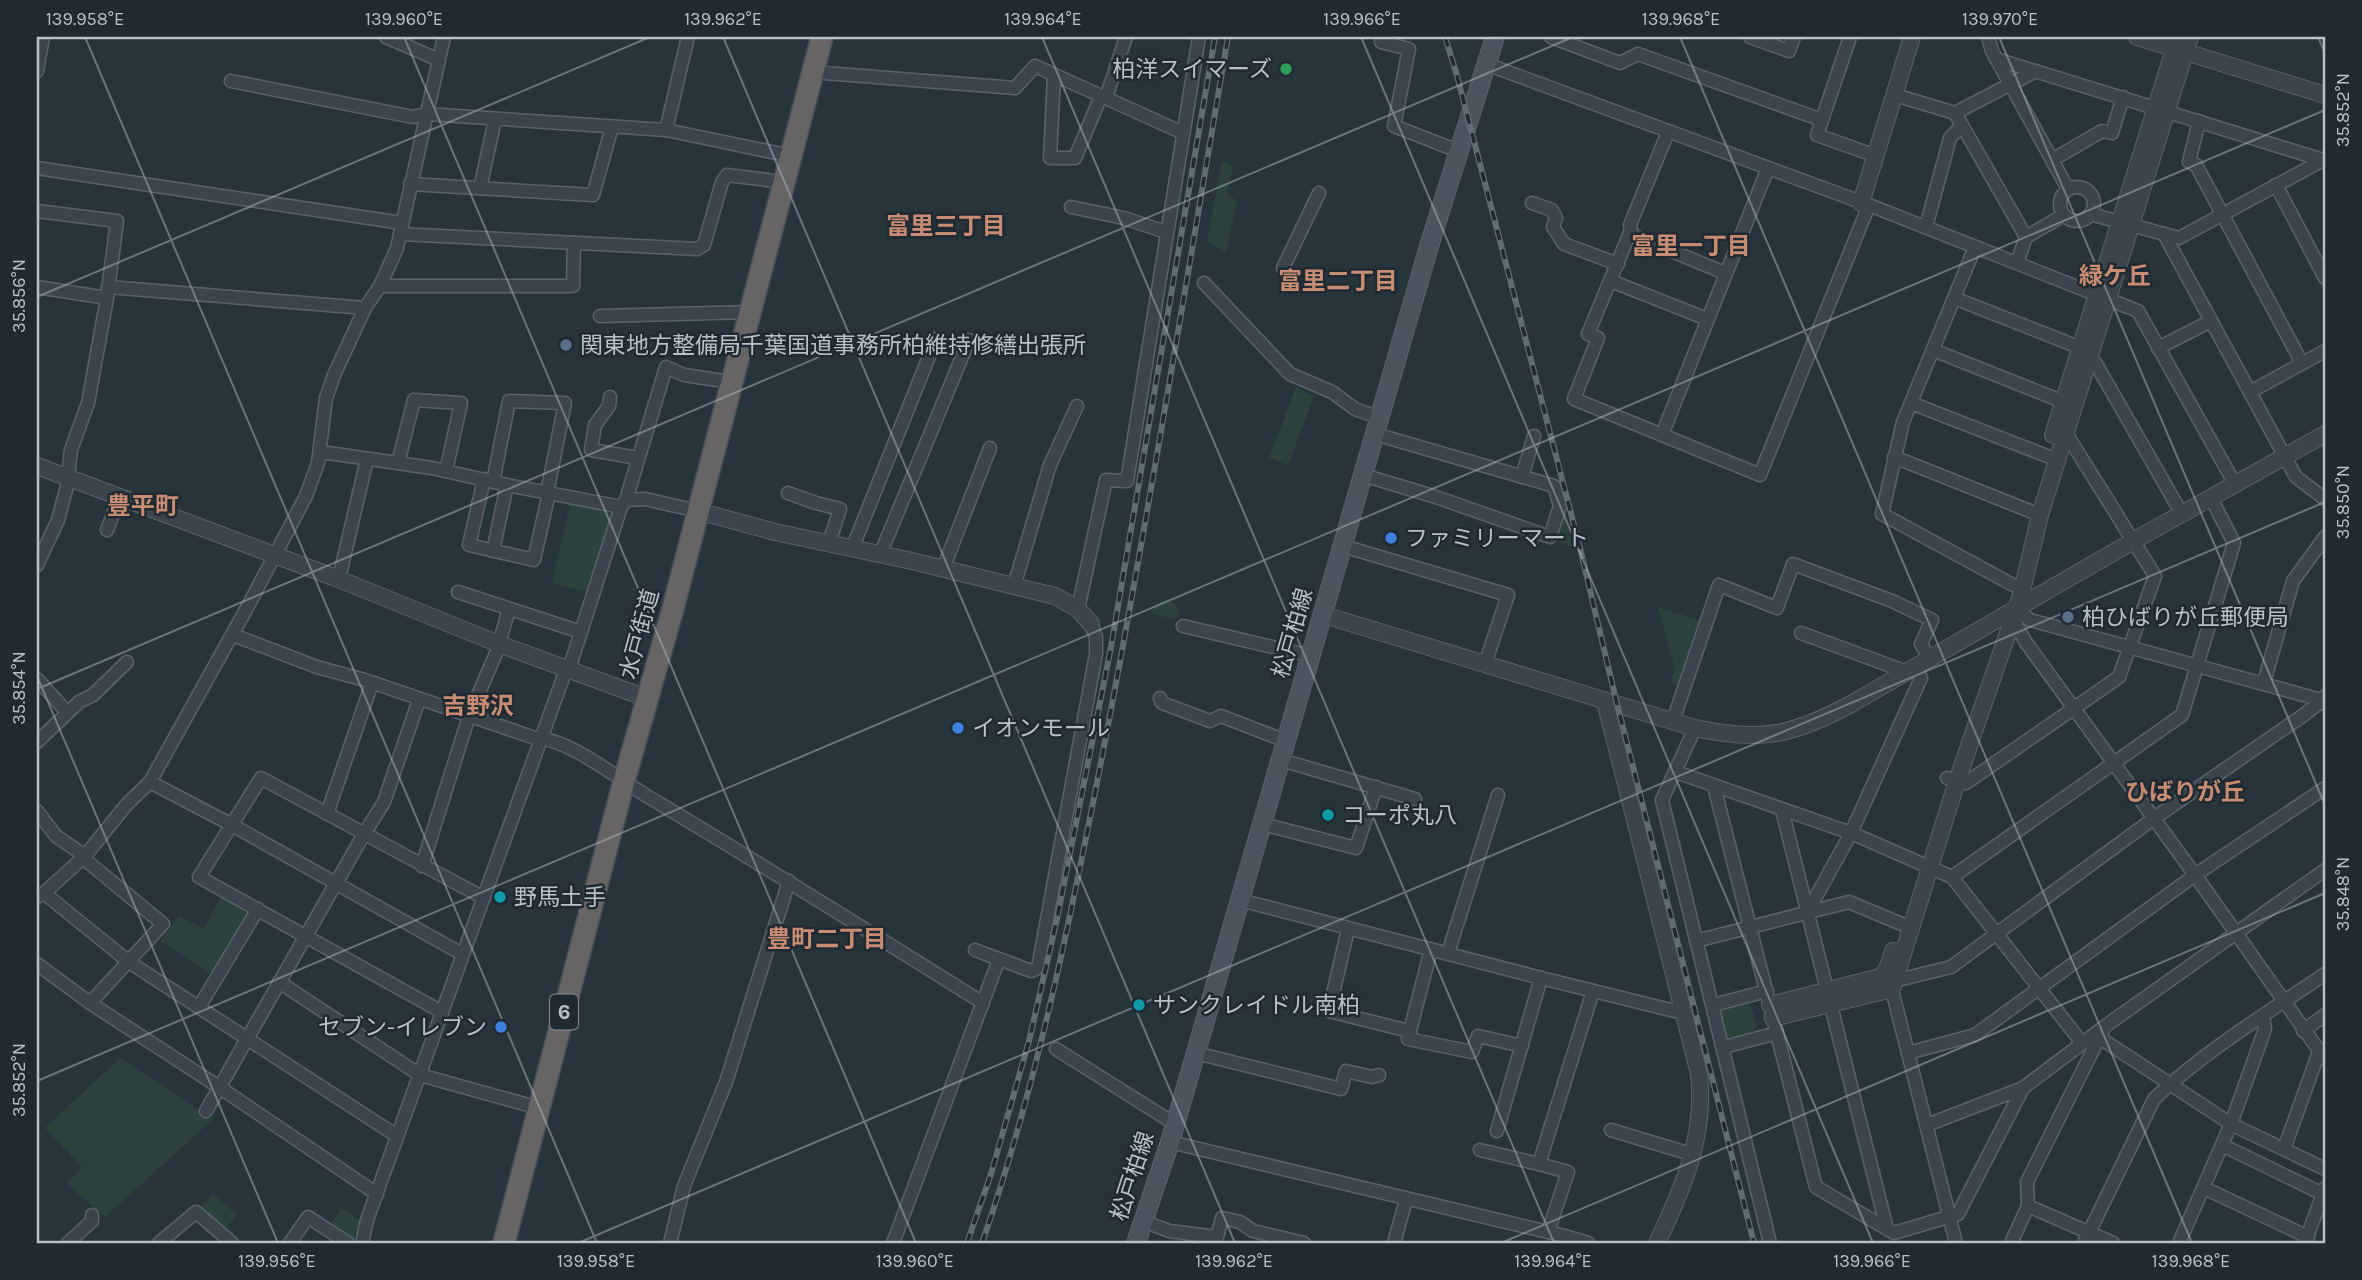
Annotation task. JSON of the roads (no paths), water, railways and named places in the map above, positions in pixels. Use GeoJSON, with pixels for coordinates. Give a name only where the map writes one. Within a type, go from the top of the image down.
{"type":"FeatureCollection","features":[{"type":"Feature","properties":{"kind":"highway","name":"水戸街道"},"geometry":{"type":"LineString","coordinates":[[504,1243],[822,37]]}},
{"type":"Feature","properties":{"kind":"main road","name":"松戸柏線"},"geometry":{"type":"LineString","coordinates":[[1136,1243],[1173,1133],[1458,151],[1495,37]]}},
{"type":"Feature","properties":{"kind":"street"},"geometry":{"type":"LineString","coordinates":[[37,71],[43,37]]}},
{"type":"Feature","properties":{"kind":"street"},"geometry":{"type":"LineString","coordinates":[[386,37],[439,60]]}},
{"type":"Feature","properties":{"kind":"street"},"geometry":{"type":"LineString","coordinates":[[397,1136],[129,962],[40,895],[84,857],[127,804],[150,782],[233,635],[306,496],[321,452],[330,386],[365,308],[380,286],[394,257],[427,122],[426,114],[444,37]]}},
{"type":"Feature","properties":{"kind":"street"},"geometry":{"type":"LineString","coordinates":[[666,131],[688,37]]}},
{"type":"Feature","properties":{"kind":"street"},"geometry":{"type":"LineString","coordinates":[[1054,75],[1050,158],[1075,158],[1103,97],[1126,37]]}},
{"type":"Feature","properties":{"kind":"street"},"geometry":{"type":"LineString","coordinates":[[1078,608],[1106,480],[1127,481],[1199,37]]}},
{"type":"Feature","properties":{"kind":"street"},"geometry":{"type":"LineString","coordinates":[[1551,37],[1620,63],[1638,54],[1822,120]]}},
{"type":"Feature","properties":{"kind":"street"},"geometry":{"type":"LineString","coordinates":[[1751,37],[1789,51],[1794,37]]}},
{"type":"Feature","properties":{"kind":"street"},"geometry":{"type":"LineString","coordinates":[[1850,37],[1817,135],[1876,156]]}},
{"type":"Feature","properties":{"kind":"street"},"geometry":{"type":"LineString","coordinates":[[1668,132],[1630,225],[1630,234],[1588,334],[1598,338],[1574,399],[1760,475],[1865,204],[1876,156],[1912,37]]}},
{"type":"Feature","properties":{"kind":"street"},"geometry":{"type":"LineString","coordinates":[[1988,37],[1996,59],[2068,189]]}},
{"type":"Feature","properties":{"kind":"street"},"geometry":{"type":"LineString","coordinates":[[2137,37],[2182,43],[2325,95]]}},
{"type":"Feature","properties":{"kind":"street"},"geometry":{"type":"LineString","coordinates":[[1381,42],[1409,49],[1394,126],[1458,151]]}},
{"type":"Feature","properties":{"kind":"street"},"geometry":{"type":"LineString","coordinates":[[2182,43],[2013,585],[2011,615],[2025,641],[2322,1056],[2284,1149]]}},
{"type":"Feature","properties":{"kind":"street"},"geometry":{"type":"LineString","coordinates":[[1996,59],[2324,160]]}},
{"type":"Feature","properties":{"kind":"street"},"geometry":{"type":"LineString","coordinates":[[1486,64],[1926,227],[2138,311],[2235,484]]}},
{"type":"Feature","properties":{"kind":"street"},"geometry":{"type":"LineString","coordinates":[[813,72],[1015,88],[1035,66],[1182,132]]}},
{"type":"Feature","properties":{"kind":"street"},"geometry":{"type":"LineString","coordinates":[[1955,113],[2036,71]]}},
{"type":"Feature","properties":{"kind":"street"},"geometry":{"type":"LineString","coordinates":[[231,81],[413,117],[426,114],[666,131],[791,156]]}},
{"type":"Feature","properties":{"kind":"street"},"geometry":{"type":"LineString","coordinates":[[1895,95],[1955,113],[2026,237]]}},
{"type":"Feature","properties":{"kind":"street"},"geometry":{"type":"LineString","coordinates":[[2052,160],[2102,131],[2112,133],[2123,97]]}},
{"type":"Feature","properties":{"kind":"street"},"geometry":{"type":"LineString","coordinates":[[480,188],[495,120]]}},
{"type":"Feature","properties":{"kind":"street"},"geometry":{"type":"LineString","coordinates":[[2199,121],[2189,162],[2196,165],[2302,363]]}},
{"type":"Feature","properties":{"kind":"street"},"geometry":{"type":"LineString","coordinates":[[1926,227],[1950,138],[1962,125]]}},
{"type":"Feature","properties":{"kind":"street"},"geometry":{"type":"LineString","coordinates":[[411,184],[593,195],[612,127]]}},
{"type":"Feature","properties":{"kind":"street"},"geometry":{"type":"LineString","coordinates":[[2090,214],[2179,237],[2324,160]]}},
{"type":"Feature","properties":{"kind":"street"},"geometry":{"type":"LineString","coordinates":[[37,168],[401,228],[574,243],[697,249],[704,245],[722,182],[727,175],[768,180],[783,185]]}},
{"type":"Feature","properties":{"kind":"street"},"geometry":{"type":"LineString","coordinates":[[1662,435],[1768,168]]}},
{"type":"Feature","properties":{"kind":"street"},"geometry":{"type":"LineString","coordinates":[[2276,185],[2325,278]]}},
{"type":"Feature","properties":{"kind":"street"},"geometry":{"type":"LineString","coordinates":[[2084,188],[2092,195],[2094,206],[2083,220],[2077,221],[2064,215],[2060,203],[2063,193],[2068,189],[2084,188]]}},
{"type":"Feature","properties":{"kind":"street"},"geometry":{"type":"LineString","coordinates":[[1283,268],[1320,193]]}},
{"type":"Feature","properties":{"kind":"street"},"geometry":{"type":"LineString","coordinates":[[1532,203],[1552,210],[1556,218],[1553,228],[1564,244],[1618,264]]}},
{"type":"Feature","properties":{"kind":"street"},"geometry":{"type":"LineString","coordinates":[[1071,207],[1124,218],[1166,232]]}},
{"type":"Feature","properties":{"kind":"street"},"geometry":{"type":"LineString","coordinates":[[37,211],[117,221],[108,292],[88,403],[71,450],[58,520],[37,565]]}},
{"type":"Feature","properties":{"kind":"street"},"geometry":{"type":"LineString","coordinates":[[2017,263],[2026,237],[2064,215]]}},
{"type":"Feature","properties":{"kind":"street"},"geometry":{"type":"LineString","coordinates":[[1630,234],[1725,272]]}},
{"type":"Feature","properties":{"kind":"street"},"geometry":{"type":"LineString","coordinates":[[2164,234],[2296,477],[2325,499]]}},
{"type":"Feature","properties":{"kind":"street"},"geometry":{"type":"LineString","coordinates":[[380,286],[573,286],[574,243]]}},
{"type":"Feature","properties":{"kind":"street"},"geometry":{"type":"LineString","coordinates":[[1975,247],[1911,403],[1894,457],[1882,514],[2013,585]]}},
{"type":"Feature","properties":{"kind":"street"},"geometry":{"type":"LineString","coordinates":[[1611,281],[1707,319]]}},
{"type":"Feature","properties":{"kind":"street"},"geometry":{"type":"LineString","coordinates":[[1204,283],[1290,374],[1332,392],[1378,426],[1554,486],[1560,506],[1550,537],[1363,475]]}},
{"type":"Feature","properties":{"kind":"street"},"geometry":{"type":"LineString","coordinates":[[37,287],[365,308]]}},
{"type":"Feature","properties":{"kind":"street"},"geometry":{"type":"LineString","coordinates":[[1954,298],[2085,353],[2096,364],[2182,514]]}},
{"type":"Feature","properties":{"kind":"street"},"geometry":{"type":"LineString","coordinates":[[600,316],[750,312]]}},
{"type":"Feature","properties":{"kind":"street"},"geometry":{"type":"LineString","coordinates":[[2158,348],[2211,321]]}},
{"type":"Feature","properties":{"kind":"street"},"geometry":{"type":"LineString","coordinates":[[852,549],[936,339]]}},
{"type":"Feature","properties":{"kind":"street"},"geometry":{"type":"LineString","coordinates":[[880,555],[970,340]]}},
{"type":"Feature","properties":{"kind":"street"},"geometry":{"type":"LineString","coordinates":[[1933,350],[2069,404]]}},
{"type":"Feature","properties":{"kind":"street"},"geometry":{"type":"LineString","coordinates":[[2250,392],[2325,351]]}},
{"type":"Feature","properties":{"kind":"street"},"geometry":{"type":"LineString","coordinates":[[362,1243],[366,1220],[581,632],[666,367],[684,375],[731,382]]}},
{"type":"Feature","properties":{"kind":"street"},"geometry":{"type":"LineString","coordinates":[[610,397],[609,406],[595,425],[591,450],[638,458]]}},
{"type":"Feature","properties":{"kind":"street"},"geometry":{"type":"LineString","coordinates":[[398,463],[414,400],[461,403],[446,471]]}},
{"type":"Feature","properties":{"kind":"street"},"geometry":{"type":"LineString","coordinates":[[509,401],[565,403],[534,560],[469,545],[488,481],[509,401]]}},
{"type":"Feature","properties":{"kind":"street"},"geometry":{"type":"LineString","coordinates":[[1911,403],[2047,456]]}},
{"type":"Feature","properties":{"kind":"street"},"geometry":{"type":"LineString","coordinates":[[1014,586],[1050,465],[1077,406]]}},
{"type":"Feature","properties":{"kind":"street"},"geometry":{"type":"LineString","coordinates":[[1956,1243],[1891,980],[1952,779],[2011,615],[2047,456],[2062,426]]}},
{"type":"Feature","properties":{"kind":"street"},"geometry":{"type":"LineString","coordinates":[[1952,779],[1966,783],[2119,677],[2155,576],[2062,426]]}},
{"type":"Feature","properties":{"kind":"street"},"geometry":{"type":"LineString","coordinates":[[1324,615],[1695,728],[1743,736],[1786,733],[1824,719],[2325,434]]}},
{"type":"Feature","properties":{"kind":"street"},"geometry":{"type":"LineString","coordinates":[[1522,477],[1534,436]]}},
{"type":"Feature","properties":{"kind":"street"},"geometry":{"type":"LineString","coordinates":[[943,569],[990,448]]}},
{"type":"Feature","properties":{"kind":"street"},"geometry":{"type":"LineString","coordinates":[[321,452],[446,471],[548,493],[623,503],[645,499],[775,532],[1055,596],[1078,608],[1091,624],[1096,637],[1096,654],[1038,968],[1031,971],[975,950]]}},
{"type":"Feature","properties":{"kind":"street"},"geometry":{"type":"LineString","coordinates":[[1894,457],[2035,513]]}},
{"type":"Feature","properties":{"kind":"street"},"geometry":{"type":"LineString","coordinates":[[336,578],[341,570],[367,458]]}},
{"type":"Feature","properties":{"kind":"street"},"geometry":{"type":"LineString","coordinates":[[37,467],[336,578],[499,644],[649,699]]}},
{"type":"Feature","properties":{"kind":"street"},"geometry":{"type":"LineString","coordinates":[[493,551],[507,485]]}},
{"type":"Feature","properties":{"kind":"street"},"geometry":{"type":"LineString","coordinates":[[788,493],[840,509],[829,543]]}},
{"type":"Feature","properties":{"kind":"street"},"geometry":{"type":"LineString","coordinates":[[107,530],[120,497]]}},
{"type":"Feature","properties":{"kind":"street"},"geometry":{"type":"LineString","coordinates":[[1952,877],[2182,715],[2234,543],[2211,498]]}},
{"type":"Feature","properties":{"kind":"street"},"geometry":{"type":"LineString","coordinates":[[2264,682],[2293,581],[2325,537]]}},
{"type":"Feature","properties":{"kind":"street"},"geometry":{"type":"LineString","coordinates":[[1343,546],[1508,594],[1485,664]]}},
{"type":"Feature","properties":{"kind":"street"},"geometry":{"type":"LineString","coordinates":[[1673,721],[1719,585],[1777,608],[1793,564],[1892,601],[1932,620],[1921,644],[1930,659]]}},
{"type":"Feature","properties":{"kind":"street"},"geometry":{"type":"LineString","coordinates":[[458,592],[581,632]]}},
{"type":"Feature","properties":{"kind":"street"},"geometry":{"type":"LineString","coordinates":[[422,866],[469,716],[499,644],[509,610]]}},
{"type":"Feature","properties":{"kind":"street"},"geometry":{"type":"LineString","coordinates":[[2011,615],[2324,699]]}},
{"type":"Feature","properties":{"kind":"street"},"geometry":{"type":"LineString","coordinates":[[1183,626],[1311,656]]}},
{"type":"Feature","properties":{"kind":"street"},"geometry":{"type":"LineString","coordinates":[[1801,633],[1909,671],[1921,678],[1851,833],[1808,911]]}},
{"type":"Feature","properties":{"kind":"street"},"geometry":{"type":"LineString","coordinates":[[233,635],[419,701],[558,743],[789,881],[983,1003]]}},
{"type":"Feature","properties":{"kind":"street"},"geometry":{"type":"LineString","coordinates":[[37,742],[67,712],[93,695],[127,662]]}},
{"type":"Feature","properties":{"kind":"street"},"geometry":{"type":"LineString","coordinates":[[37,679],[67,712]]}},
{"type":"Feature","properties":{"kind":"street"},"geometry":{"type":"LineString","coordinates":[[327,814],[372,683]]}},
{"type":"Feature","properties":{"kind":"street"},"geometry":{"type":"LineString","coordinates":[[1160,698],[1162,703],[1210,721],[1221,716],[1286,741]]}},
{"type":"Feature","properties":{"kind":"street"},"geometry":{"type":"LineString","coordinates":[[1724,1047],[1772,1012],[1829,997],[1880,977],[1891,980],[1951,967],[2153,819],[2324,699]]}},
{"type":"Feature","properties":{"kind":"street"},"geometry":{"type":"LineString","coordinates":[[206,1111],[363,834],[384,802],[419,701]]}},
{"type":"Feature","properties":{"kind":"street"},"geometry":{"type":"LineString","coordinates":[[1605,701],[1701,1090],[1699,1128],[1694,1154],[1679,1198],[1657,1243]]}},
{"type":"Feature","properties":{"kind":"street"},"geometry":{"type":"LineString","coordinates":[[1695,728],[1662,800],[1770,1243]]}},
{"type":"Feature","properties":{"kind":"street"},"geometry":{"type":"LineString","coordinates":[[1281,760],[1415,799]]}},
{"type":"Feature","properties":{"kind":"street"},"geometry":{"type":"LineString","coordinates":[[1676,772],[1851,833],[1952,877],[2082,1043]]}},
{"type":"Feature","properties":{"kind":"street"},"geometry":{"type":"LineString","coordinates":[[442,1012],[199,877],[261,778],[484,898]]}},
{"type":"Feature","properties":{"kind":"street"},"geometry":{"type":"LineString","coordinates":[[150,782],[462,954]]}},
{"type":"Feature","properties":{"kind":"street"},"geometry":{"type":"LineString","coordinates":[[1714,786],[1816,1187],[1894,1233],[1958,1214],[2023,1088]]}},
{"type":"Feature","properties":{"kind":"street"},"geometry":{"type":"LineString","coordinates":[[1262,824],[1356,848],[1376,787]]}},
{"type":"Feature","properties":{"kind":"street"},"geometry":{"type":"LineString","coordinates":[[1908,1053],[1975,1035],[2195,875],[2325,788]]}},
{"type":"Feature","properties":{"kind":"street"},"geometry":{"type":"LineString","coordinates":[[1448,953],[1498,795]]}},
{"type":"Feature","properties":{"kind":"street"},"geometry":{"type":"LineString","coordinates":[[1782,810],[1886,1229]]}},
{"type":"Feature","properties":{"kind":"street"},"geometry":{"type":"LineString","coordinates":[[37,811],[56,836],[163,924],[90,1003]]}},
{"type":"Feature","properties":{"kind":"street"},"geometry":{"type":"LineString","coordinates":[[1927,1125],[2023,1088],[2236,933],[2323,877]]}},
{"type":"Feature","properties":{"kind":"street"},"geometry":{"type":"LineString","coordinates":[[670,1243],[684,1186],[726,1082],[789,881]]}},
{"type":"Feature","properties":{"kind":"street"},"geometry":{"type":"LineString","coordinates":[[1240,900],[1683,1013]]}},
{"type":"Feature","properties":{"kind":"street"},"geometry":{"type":"LineString","coordinates":[[1696,941],[1849,902],[1906,926]]}},
{"type":"Feature","properties":{"kind":"street"},"geometry":{"type":"LineString","coordinates":[[200,1007],[258,909]]}},
{"type":"Feature","properties":{"kind":"street"},"geometry":{"type":"LineString","coordinates":[[1348,929],[1329,1011],[1409,1031]]}},
{"type":"Feature","properties":{"kind":"street"},"geometry":{"type":"LineString","coordinates":[[1431,949],[1408,1039],[1472,1052],[1478,1036],[1522,1046]]}},
{"type":"Feature","properties":{"kind":"street"},"geometry":{"type":"LineString","coordinates":[[893,1243],[999,959]]}},
{"type":"Feature","properties":{"kind":"street"},"geometry":{"type":"LineString","coordinates":[[37,964],[90,1003],[377,1194]]}},
{"type":"Feature","properties":{"kind":"street"},"geometry":{"type":"LineString","coordinates":[[2086,1238],[2154,1099],[2168,1085],[2325,974]]}},
{"type":"Feature","properties":{"kind":"street"},"geometry":{"type":"LineString","coordinates":[[1497,1131],[1541,978]]}},
{"type":"Feature","properties":{"kind":"street"},"geometry":{"type":"LineString","coordinates":[[279,982],[420,1074],[539,1108]]}},
{"type":"Feature","properties":{"kind":"street"},"geometry":{"type":"LineString","coordinates":[[1539,1164],[1592,991]]}},
{"type":"Feature","properties":{"kind":"street"},"geometry":{"type":"LineString","coordinates":[[1713,1005],[1772,1012]]}},
{"type":"Feature","properties":{"kind":"street"},"geometry":{"type":"LineString","coordinates":[[2303,1031],[2325,1015]]}},
{"type":"Feature","properties":{"kind":"street"},"geometry":{"type":"LineString","coordinates":[[2179,1243],[2231,1124],[2265,1029],[2263,1016]]}},
{"type":"Feature","properties":{"kind":"street"},"geometry":{"type":"LineString","coordinates":[[2102,1032],[2168,1085],[2231,1124],[2325,1168]]}},
{"type":"Feature","properties":{"kind":"street"},"geometry":{"type":"LineString","coordinates":[[2011,1243],[2028,1206],[2026,1182],[2102,1032]]}},
{"type":"Feature","properties":{"kind":"street"},"geometry":{"type":"LineString","coordinates":[[1056,1049],[1173,1133],[1406,1199],[1588,1243]]}},
{"type":"Feature","properties":{"kind":"street"},"geometry":{"type":"LineString","coordinates":[[1196,1053],[1341,1089],[1346,1072],[1372,1077],[1378,1075]]}},
{"type":"Feature","properties":{"kind":"street"},"geometry":{"type":"LineString","coordinates":[[1611,1130],[1694,1154]]}},
{"type":"Feature","properties":{"kind":"street"},"geometry":{"type":"LineString","coordinates":[[2204,1188],[2308,1241],[2324,1191],[2222,1145]]}},
{"type":"Feature","properties":{"kind":"street"},"geometry":{"type":"LineString","coordinates":[[1480,1150],[1568,1172],[1548,1232]]}},
{"type":"Feature","properties":{"kind":"street"},"geometry":{"type":"LineString","coordinates":[[1394,1243],[1406,1199]]}},
{"type":"Feature","properties":{"kind":"street"},"geometry":{"type":"LineString","coordinates":[[2028,1206],[2086,1238],[2113,1243]]}},
{"type":"Feature","properties":{"kind":"street"},"geometry":{"type":"LineString","coordinates":[[159,1243],[196,1212],[232,1243]]}},
{"type":"Feature","properties":{"kind":"street"},"geometry":{"type":"LineString","coordinates":[[68,1243],[92,1221],[92,1216]]}},
{"type":"Feature","properties":{"kind":"street"},"geometry":{"type":"LineString","coordinates":[[290,1243],[308,1217],[348,1243]]}},
{"type":"Feature","properties":{"kind":"street"},"geometry":{"type":"LineString","coordinates":[[1143,1221],[1169,1231],[1217,1237],[1222,1218],[1240,1223],[1253,1231],[1304,1243]]}},
{"type":"Feature","properties":{"kind":"railway"},"geometry":{"type":"LineString","coordinates":[[967,1243],[991,1174],[1029,1041],[1057,919],[1111,647],[1215,37]]}},
{"type":"Feature","properties":{"kind":"railway"},"geometry":{"type":"LineString","coordinates":[[982,1243],[1036,1063],[1077,880],[1135,577],[1228,37]]}},
{"type":"Feature","properties":{"kind":"railway"},"geometry":{"type":"LineString","coordinates":[[1445,37],[1580,548],[1754,1243]]}},
{"type":"Feature","properties":{"kind":"place","name":"柏洋スイマーズ"},"geometry":{"type":"Point","coordinates":[1286,69]}},
{"type":"Feature","properties":{"kind":"place","name":"関東地方整備局千葉国道事務所柏維持修繕出張所"},"geometry":{"type":"Point","coordinates":[566,345]}},
{"type":"Feature","properties":{"kind":"place","name":"ファミリーマート"},"geometry":{"type":"Point","coordinates":[1391,538]}},
{"type":"Feature","properties":{"kind":"place","name":"柏ひばりが丘郵便局"},"geometry":{"type":"Point","coordinates":[2068,617]}},
{"type":"Feature","properties":{"kind":"place","name":"イオンモール"},"geometry":{"type":"Point","coordinates":[958,728]}},
{"type":"Feature","properties":{"kind":"place","name":"コーポ丸八"},"geometry":{"type":"Point","coordinates":[1328,815]}},
{"type":"Feature","properties":{"kind":"place","name":"野馬土手"},"geometry":{"type":"Point","coordinates":[500,897]}},
{"type":"Feature","properties":{"kind":"place","name":"サンクレイドル南柏"},"geometry":{"type":"Point","coordinates":[1139,1005]}},
{"type":"Feature","properties":{"kind":"place","name":"セブン-イレブン"},"geometry":{"type":"Point","coordinates":[501,1027]}},
{"type":"Feature","properties":{"kind":"district","name":"富里三丁目"},"geometry":{"type":"Point","coordinates":[946,226]}},
{"type":"Feature","properties":{"kind":"district","name":"富里一丁目"},"geometry":{"type":"Point","coordinates":[1691,246]}},
{"type":"Feature","properties":{"kind":"district","name":"緑ケ丘"},"geometry":{"type":"Point","coordinates":[2115,276]}},
{"type":"Feature","properties":{"kind":"district","name":"富里二丁目"},"geometry":{"type":"Point","coordinates":[1338,281]}},
{"type":"Feature","properties":{"kind":"district","name":"豊平町"},"geometry":{"type":"Point","coordinates":[143,506]}},
{"type":"Feature","properties":{"kind":"district","name":"吉野沢"},"geometry":{"type":"Point","coordinates":[478,706]}},
{"type":"Feature","properties":{"kind":"district","name":"ひばりが丘"},"geometry":{"type":"Point","coordinates":[2185,792]}},
{"type":"Feature","properties":{"kind":"district","name":"豊町二丁目"},"geometry":{"type":"Point","coordinates":[827,939]}}]}
